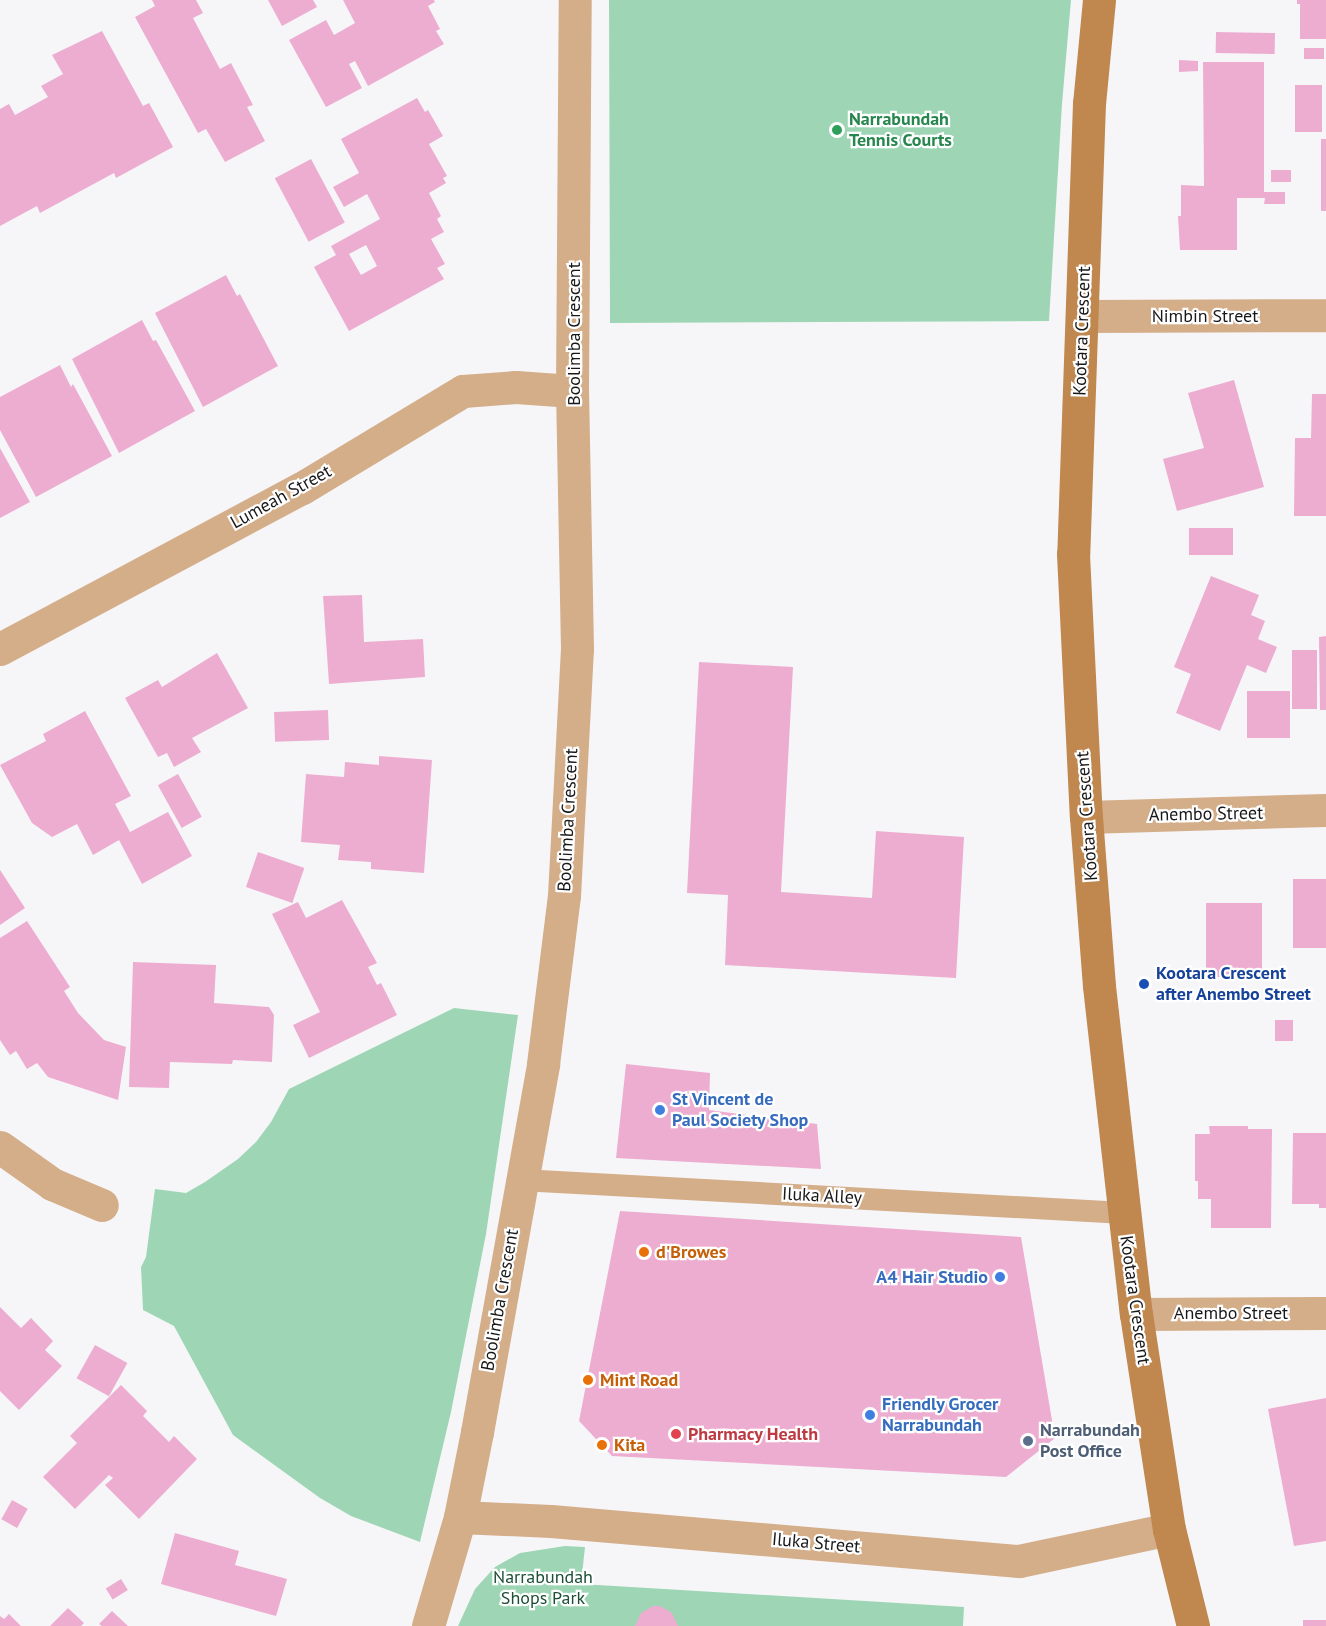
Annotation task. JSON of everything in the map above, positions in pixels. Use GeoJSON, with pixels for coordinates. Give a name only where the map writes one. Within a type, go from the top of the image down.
{"type":"FeatureCollection","features":[{"type":"Feature","properties":{"kind":"street","name":"Boolimba Crescent"},"geometry":{"type":"LineString","coordinates":[[428,1626],[460,1517],[543,1064],[564,896],[577,650],[573,391],[575,0]]}},
{"type":"Feature","properties":{"kind":"street","name":"Kootara Crescent"},"geometry":{"type":"LineString","coordinates":[[1099,0],[1089,103],[1073,554],[1086,817],[1099,986],[1136,1314],[1169,1529],[1193,1626]]}},
{"type":"Feature","properties":{"kind":"street","name":"Nimbin Street"},"geometry":{"type":"LineString","coordinates":[[1083,316],[1326,315]]}},
{"type":"Feature","properties":{"kind":"street","name":"Lumeah Street"},"geometry":{"type":"LineString","coordinates":[[0,650],[302,488],[463,391],[516,387],[573,391]]}},
{"type":"Feature","properties":{"kind":"street","name":"Anembo Street"},"geometry":{"type":"LineString","coordinates":[[1086,817],[1326,810]]}},
{"type":"Feature","properties":{"kind":"street"},"geometry":{"type":"LineString","coordinates":[[0,1147],[52,1184],[102,1205]]}},
{"type":"Feature","properties":{"kind":"street","name":"Anembo Street"},"geometry":{"type":"LineString","coordinates":[[1136,1314],[1326,1313]]}},
{"type":"Feature","properties":{"kind":"street","name":"Iluka Street"},"geometry":{"type":"LineString","coordinates":[[460,1517],[551,1521],[1020,1561],[1169,1529]]}},
{"type":"Feature","properties":{"kind":"lane","name":"Iluka Alley"},"geometry":{"type":"LineString","coordinates":[[521,1180],[1124,1213]]}},
{"type":"Feature","properties":{"kind":"green space"},"geometry":{"type":"Polygon","coordinates":[[[609,0],[1071,0],[1062,104],[1049,321],[610,323],[609,0]]]}},
{"type":"Feature","properties":{"kind":"green space"},"geometry":{"type":"Polygon","coordinates":[[[454,1008],[518,1015],[486,1234],[451,1412],[420,1542],[351,1516],[320,1498],[233,1435],[174,1326],[143,1310],[141,1267],[146,1257],[155,1189],[186,1193],[205,1182],[238,1159],[256,1142],[271,1122],[289,1089],[454,1008]]]}},
{"type":"Feature","properties":{"kind":"green space","name":"Narrabundah Shops Park"},"geometry":{"type":"Polygon","coordinates":[[[565,1546],[585,1547],[581,1584],[964,1607],[963,1626],[458,1626],[475,1589],[495,1567],[520,1553],[565,1546]]]}},
{"type":"Feature","properties":{"kind":"building"},"geometry":{"type":"Polygon","coordinates":[[[152,0],[196,0],[203,13],[193,18],[220,69],[231,63],[253,105],[247,107],[265,141],[225,162],[206,129],[198,133],[135,17],[155,6],[152,0]]]}},
{"type":"Feature","properties":{"kind":"building"},"geometry":{"type":"Polygon","coordinates":[[[268,0],[313,0],[317,7],[282,26],[268,0]]]}},
{"type":"Feature","properties":{"kind":"building"},"geometry":{"type":"Polygon","coordinates":[[[343,0],[434,0],[435,2],[428,6],[440,29],[436,31],[444,44],[368,86],[355,61],[349,64],[362,88],[326,107],[289,40],[326,20],[334,35],[355,23],[343,0]]]}},
{"type":"Feature","properties":{"kind":"building"},"geometry":{"type":"Polygon","coordinates":[[[1297,0],[1326,0],[1326,39],[1300,39],[1300,4],[1297,4],[1297,0]]]}},
{"type":"Feature","properties":{"kind":"building"},"geometry":{"type":"Polygon","coordinates":[[[102,31],[143,106],[149,103],[173,147],[116,178],[114,173],[40,213],[37,206],[0,226],[0,109],[9,104],[15,115],[48,97],[41,86],[63,74],[52,55],[102,31]]]}},
{"type":"Feature","properties":{"kind":"building"},"geometry":{"type":"Polygon","coordinates":[[[1216,32],[1275,33],[1275,54],[1216,53],[1216,32]]]}},
{"type":"Feature","properties":{"kind":"building"},"geometry":{"type":"Polygon","coordinates":[[[1304,48],[1324,48],[1324,59],[1304,59],[1304,48]]]}},
{"type":"Feature","properties":{"kind":"building"},"geometry":{"type":"Polygon","coordinates":[[[1179,60],[1198,61],[1198,71],[1179,72],[1179,60]]]}},
{"type":"Feature","properties":{"kind":"building"},"geometry":{"type":"Polygon","coordinates":[[[1203,62],[1264,62],[1264,192],[1285,192],[1285,204],[1264,204],[1265,198],[1237,198],[1237,250],[1180,250],[1178,216],[1181,216],[1181,185],[1204,186],[1203,62]]]}},
{"type":"Feature","properties":{"kind":"building"},"geometry":{"type":"Polygon","coordinates":[[[1295,85],[1322,85],[1322,132],[1295,132],[1295,85]]]}},
{"type":"Feature","properties":{"kind":"building"},"geometry":{"type":"Polygon","coordinates":[[[417,98],[425,112],[428,110],[443,136],[429,144],[447,176],[443,178],[446,183],[429,193],[441,216],[437,219],[444,232],[431,239],[445,264],[437,268],[444,279],[349,331],[314,267],[336,255],[331,246],[380,219],[367,194],[344,207],[333,187],[359,173],[341,139],[417,98]],[[366,245],[349,254],[361,275],[377,266],[366,245]]]}},
{"type":"Feature","properties":{"kind":"building"},"geometry":{"type":"Polygon","coordinates":[[[1321,139],[1326,139],[1326,211],[1321,211],[1321,139]]]}},
{"type":"Feature","properties":{"kind":"building"},"geometry":{"type":"Polygon","coordinates":[[[311,159],[345,223],[309,242],[275,178],[311,159]]]}},
{"type":"Feature","properties":{"kind":"building"},"geometry":{"type":"Polygon","coordinates":[[[1271,170],[1291,170],[1291,182],[1271,182],[1271,170]]]}},
{"type":"Feature","properties":{"kind":"building"},"geometry":{"type":"Polygon","coordinates":[[[226,275],[237,296],[240,294],[278,366],[203,407],[155,313],[226,275]]]}},
{"type":"Feature","properties":{"kind":"building"},"geometry":{"type":"Polygon","coordinates":[[[142,320],[153,341],[156,340],[195,411],[119,453],[72,359],[142,320]]]}},
{"type":"Feature","properties":{"kind":"building"},"geometry":{"type":"Polygon","coordinates":[[[60,365],[71,387],[73,384],[112,456],[36,497],[0,430],[0,397],[60,365]]]}},
{"type":"Feature","properties":{"kind":"building"},"geometry":{"type":"Polygon","coordinates":[[[1234,380],[1264,487],[1177,511],[1163,459],[1204,448],[1188,393],[1234,380]]]}},
{"type":"Feature","properties":{"kind":"building"},"geometry":{"type":"Polygon","coordinates":[[[1312,394],[1326,394],[1326,516],[1294,516],[1295,438],[1311,438],[1312,394]]]}},
{"type":"Feature","properties":{"kind":"building"},"geometry":{"type":"Polygon","coordinates":[[[0,448],[30,502],[0,518],[0,448]]]}},
{"type":"Feature","properties":{"kind":"building"},"geometry":{"type":"Polygon","coordinates":[[[1189,528],[1233,528],[1233,555],[1189,555],[1189,528]]]}},
{"type":"Feature","properties":{"kind":"building"},"geometry":{"type":"Polygon","coordinates":[[[1211,576],[1259,595],[1251,615],[1265,621],[1258,639],[1277,647],[1266,673],[1247,665],[1220,731],[1176,713],[1191,674],[1174,667],[1211,576]]]}},
{"type":"Feature","properties":{"kind":"building"},"geometry":{"type":"Polygon","coordinates":[[[362,595],[364,642],[423,639],[425,677],[329,684],[323,596],[362,595]]]}},
{"type":"Feature","properties":{"kind":"building"},"geometry":{"type":"Polygon","coordinates":[[[1326,636],[1326,710],[1320,710],[1319,637],[1326,636]]]}},
{"type":"Feature","properties":{"kind":"building"},"geometry":{"type":"Polygon","coordinates":[[[1292,650],[1317,650],[1317,709],[1292,709],[1292,650]]]}},
{"type":"Feature","properties":{"kind":"building"},"geometry":{"type":"Polygon","coordinates":[[[217,653],[248,708],[192,738],[201,752],[174,767],[167,753],[158,757],[125,698],[158,680],[162,687],[217,653]]]}},
{"type":"Feature","properties":{"kind":"building"},"geometry":{"type":"Polygon","coordinates":[[[699,662],[793,667],[781,892],[872,898],[876,831],[964,837],[956,978],[725,965],[728,895],[687,893],[699,662]]]}},
{"type":"Feature","properties":{"kind":"building"},"geometry":{"type":"Polygon","coordinates":[[[1247,691],[1290,691],[1290,738],[1247,738],[1247,691]]]}},
{"type":"Feature","properties":{"kind":"building"},"geometry":{"type":"Polygon","coordinates":[[[328,710],[329,740],[275,742],[274,712],[328,710]]]}},
{"type":"Feature","properties":{"kind":"building"},"geometry":{"type":"Polygon","coordinates":[[[85,711],[131,796],[115,804],[130,832],[168,812],[192,856],[142,884],[119,840],[93,855],[77,824],[52,837],[32,823],[0,765],[46,741],[43,734],[85,711]]]}},
{"type":"Feature","properties":{"kind":"building"},"geometry":{"type":"Polygon","coordinates":[[[379,756],[432,760],[424,873],[371,869],[371,862],[338,860],[340,845],[301,842],[306,774],[344,777],[345,762],[379,765],[379,756]]]}},
{"type":"Feature","properties":{"kind":"building"},"geometry":{"type":"Polygon","coordinates":[[[178,774],[202,817],[182,828],[158,785],[178,774]]]}},
{"type":"Feature","properties":{"kind":"building"},"geometry":{"type":"Polygon","coordinates":[[[258,852],[304,868],[292,903],[246,887],[258,852]]]}},
{"type":"Feature","properties":{"kind":"building"},"geometry":{"type":"Polygon","coordinates":[[[0,870],[25,908],[0,925],[0,870]]]}},
{"type":"Feature","properties":{"kind":"building"},"geometry":{"type":"Polygon","coordinates":[[[1293,879],[1326,879],[1326,948],[1293,948],[1293,879]]]}},
{"type":"Feature","properties":{"kind":"building"},"geometry":{"type":"Polygon","coordinates":[[[342,900],[377,963],[368,967],[377,985],[381,983],[397,1015],[309,1058],[293,1025],[320,1012],[272,914],[298,902],[306,918],[342,900]]]}},
{"type":"Feature","properties":{"kind":"building"},"geometry":{"type":"Polygon","coordinates":[[[1206,903],[1262,903],[1262,977],[1206,977],[1206,903]]]}},
{"type":"Feature","properties":{"kind":"building"},"geometry":{"type":"Polygon","coordinates":[[[27,921],[70,987],[64,991],[78,1013],[104,1040],[126,1047],[118,1100],[48,1077],[37,1063],[27,1069],[16,1051],[10,1055],[0,1040],[0,938],[27,921]]]}},
{"type":"Feature","properties":{"kind":"building"},"geometry":{"type":"Polygon","coordinates":[[[133,962],[216,965],[214,1003],[269,1007],[274,1015],[272,1062],[233,1060],[232,1064],[170,1062],[169,1088],[129,1087],[133,962]]]}},
{"type":"Feature","properties":{"kind":"building"},"geometry":{"type":"Polygon","coordinates":[[[1275,1020],[1293,1020],[1293,1041],[1275,1041],[1275,1020]]]}},
{"type":"Feature","properties":{"kind":"building"},"geometry":{"type":"Polygon","coordinates":[[[626,1064],[710,1073],[709,1110],[817,1124],[821,1169],[616,1158],[626,1064]]]}},
{"type":"Feature","properties":{"kind":"building"},"geometry":{"type":"Polygon","coordinates":[[[1209,1126],[1248,1126],[1248,1129],[1272,1129],[1271,1228],[1211,1228],[1211,1199],[1198,1199],[1198,1181],[1195,1181],[1195,1134],[1210,1134],[1209,1126]]]}},
{"type":"Feature","properties":{"kind":"building"},"geometry":{"type":"Polygon","coordinates":[[[1293,1133],[1326,1133],[1326,1208],[1319,1208],[1319,1204],[1292,1204],[1293,1133]]]}},
{"type":"Feature","properties":{"kind":"building"},"geometry":{"type":"Polygon","coordinates":[[[620,1211],[1021,1237],[1055,1438],[1006,1477],[612,1456],[579,1421],[620,1211]]]}},
{"type":"Feature","properties":{"kind":"building"},"geometry":{"type":"Polygon","coordinates":[[[0,1307],[21,1328],[31,1318],[53,1341],[45,1350],[62,1366],[19,1410],[0,1391],[0,1307]]]}},
{"type":"Feature","properties":{"kind":"building"},"geometry":{"type":"Polygon","coordinates":[[[95,1345],[127,1363],[109,1396],[77,1378],[95,1345]]]}},
{"type":"Feature","properties":{"kind":"building"},"geometry":{"type":"Polygon","coordinates":[[[121,1385],[147,1411],[143,1416],[169,1442],[174,1436],[197,1459],[139,1519],[105,1485],[113,1478],[109,1475],[75,1509],[43,1477],[77,1443],[70,1436],[121,1385]]]}},
{"type":"Feature","properties":{"kind":"building"},"geometry":{"type":"Polygon","coordinates":[[[1326,1398],[1326,1541],[1294,1546],[1268,1409],[1326,1398]]]}},
{"type":"Feature","properties":{"kind":"building"},"geometry":{"type":"Polygon","coordinates":[[[12,1500],[28,1509],[17,1528],[1,1519],[12,1500]]]}},
{"type":"Feature","properties":{"kind":"building"},"geometry":{"type":"Polygon","coordinates":[[[175,1533],[239,1551],[235,1565],[287,1579],[276,1616],[161,1584],[175,1533]]]}},
{"type":"Feature","properties":{"kind":"building"},"geometry":{"type":"Polygon","coordinates":[[[121,1579],[128,1590],[113,1600],[106,1589],[121,1579]]]}},
{"type":"Feature","properties":{"kind":"building"},"geometry":{"type":"Polygon","coordinates":[[[653,1606],[660,1606],[672,1613],[678,1626],[635,1626],[641,1613],[653,1606]]]}},
{"type":"Feature","properties":{"kind":"building"},"geometry":{"type":"Polygon","coordinates":[[[68,1608],[84,1623],[81,1626],[50,1626],[68,1608]]]}},
{"type":"Feature","properties":{"kind":"building"},"geometry":{"type":"Polygon","coordinates":[[[112,1611],[128,1626],[99,1624],[112,1611]]]}},
{"type":"Feature","properties":{"kind":"building"},"geometry":{"type":"Polygon","coordinates":[[[9,1614],[21,1626],[0,1626],[0,1616],[4,1619],[9,1614]]]}},
{"type":"Feature","properties":{"kind":"building"},"geometry":{"type":"Polygon","coordinates":[[[1303,1620],[1326,1620],[1326,1626],[1303,1626],[1303,1620]]]}},
{"type":"Feature","properties":{"kind":"place","name":"Narrabundah Tennis Courts"},"geometry":{"type":"Point","coordinates":[837,130]}},
{"type":"Feature","properties":{"kind":"place","name":"Kootara Crescent after Anembo Street"},"geometry":{"type":"Point","coordinates":[1144,984]}},
{"type":"Feature","properties":{"kind":"place","name":"St Vincent de Paul Society Shop"},"geometry":{"type":"Point","coordinates":[660,1110]}},
{"type":"Feature","properties":{"kind":"place","name":"d'Browes"},"geometry":{"type":"Point","coordinates":[644,1252]}},
{"type":"Feature","properties":{"kind":"place","name":"A4 Hair Studio"},"geometry":{"type":"Point","coordinates":[1000,1277]}},
{"type":"Feature","properties":{"kind":"place","name":"Mint Road"},"geometry":{"type":"Point","coordinates":[588,1380]}},
{"type":"Feature","properties":{"kind":"place","name":"Friendly Grocer Narrabundah"},"geometry":{"type":"Point","coordinates":[870,1415]}},
{"type":"Feature","properties":{"kind":"place","name":"Pharmacy Health"},"geometry":{"type":"Point","coordinates":[676,1434]}},
{"type":"Feature","properties":{"kind":"place","name":"Narrabundah Post Office"},"geometry":{"type":"Point","coordinates":[1028,1441]}},
{"type":"Feature","properties":{"kind":"place","name":"Kita"},"geometry":{"type":"Point","coordinates":[602,1445]}}]}
